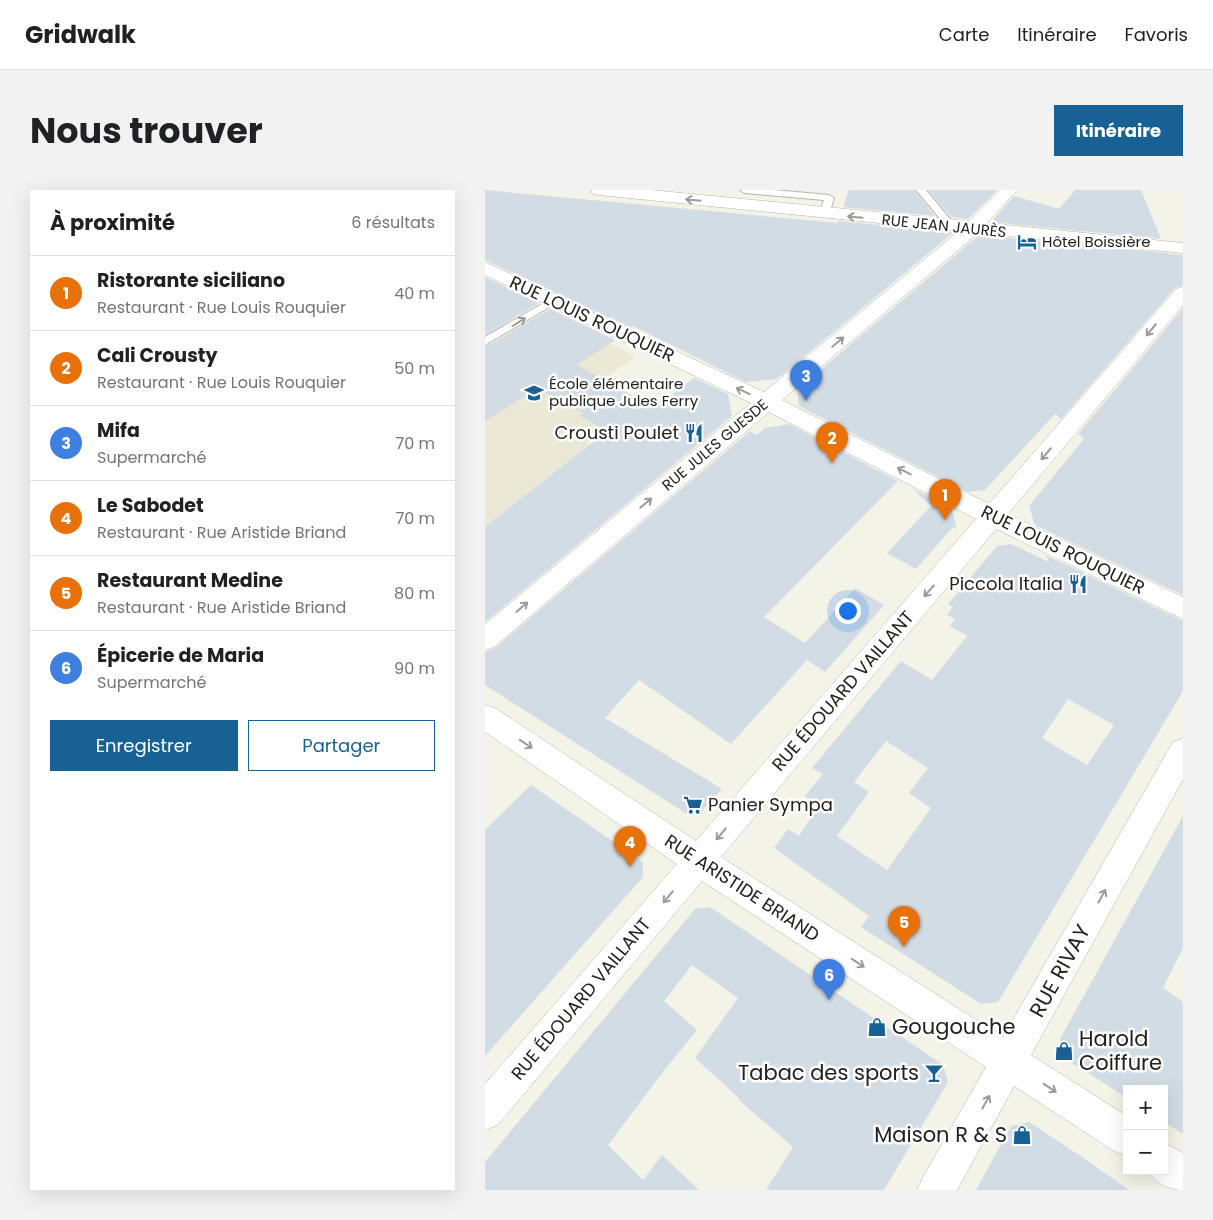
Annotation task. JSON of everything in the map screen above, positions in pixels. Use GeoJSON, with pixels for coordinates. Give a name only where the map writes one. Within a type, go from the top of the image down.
{"type":"FeatureCollection","features":[{"type":"Feature","properties":{"kind":"street","name":"RUE JEAN JAURÈS"},"geometry":{"type":"LineString","coordinates":[[608,190],[824,214],[1183,248]]}},
{"type":"Feature","properties":{"kind":"street","name":"RUE JULES GUESDE"},"geometry":{"type":"LineString","coordinates":[[485,639],[973,228],[1009,190]]}},
{"type":"Feature","properties":{"kind":"street","name":"RUE LOUIS ROUQUIER"},"geometry":{"type":"LineString","coordinates":[[485,268],[766,402],[1183,609]]}},
{"type":"Feature","properties":{"kind":"street","name":"RUE ÉDOUARD VAILLANT"},"geometry":{"type":"LineString","coordinates":[[485,1112],[1183,293]]}},
{"type":"Feature","properties":{"kind":"street","name":"RUE ARISTIDE BRIAND"},"geometry":{"type":"LineString","coordinates":[[485,717],[700,860],[1123,1135]]}},
{"type":"Feature","properties":{"kind":"street","name":"RUE RIVAY"},"geometry":{"type":"LineString","coordinates":[[936,1190],[1183,751]]}},
{"type":"Feature","properties":{"kind":"street"},"geometry":{"type":"LineString","coordinates":[[1168,1165],[1183,1175]]}},
{"type":"Feature","properties":{"kind":"lane"},"geometry":{"type":"LineString","coordinates":[[745,190],[829,198],[824,214]]}},
{"type":"Feature","properties":{"kind":"lane"},"geometry":{"type":"LineString","coordinates":[[921,190],[951,226]]}},
{"type":"Feature","properties":{"kind":"lane"},"geometry":{"type":"LineString","coordinates":[[485,342],[552,301]]}},
{"type":"Feature","properties":{"kind":"shaded area","name":"École élémentaire publique Jules Ferry"},"geometry":{"type":"Polygon","coordinates":[[[558,317],[636,357],[599,382],[583,413],[580,415],[602,429],[581,452],[485,527],[485,356],[558,317]]]}},
{"type":"Feature","properties":{"kind":"building"},"geometry":{"type":"Polygon","coordinates":[[[485,190],[954,232],[777,379],[746,382],[633,326],[631,328],[485,260],[485,190]]]}},
{"type":"Feature","properties":{"kind":"building"},"geometry":{"type":"Polygon","coordinates":[[[849,190],[914,190],[935,216],[843,207],[849,190]]]}},
{"type":"Feature","properties":{"kind":"building"},"geometry":{"type":"Polygon","coordinates":[[[928,190],[997,191],[968,219],[951,217],[928,190]]]}},
{"type":"Feature","properties":{"kind":"building"},"geometry":{"type":"Polygon","coordinates":[[[1075,190],[1141,190],[1161,239],[991,222],[1014,196],[1059,209],[1075,190]]]}},
{"type":"Feature","properties":{"kind":"building"},"geometry":{"type":"Polygon","coordinates":[[[979,235],[1183,255],[1183,285],[1175,288],[1061,419],[1055,414],[985,490],[968,492],[799,406],[797,390],[979,235]]]}},
{"type":"Feature","properties":{"kind":"building"},"geometry":{"type":"Polygon","coordinates":[[[485,277],[539,303],[485,335],[485,277]]]}},
{"type":"Feature","properties":{"kind":"building"},"geometry":{"type":"Polygon","coordinates":[[[1183,308],[1183,595],[1035,525],[1029,506],[1084,439],[1078,434],[1183,308]]]}},
{"type":"Feature","properties":{"kind":"building"},"geometry":{"type":"Polygon","coordinates":[[[550,309],[615,340],[577,365],[655,408],[694,378],[728,394],[732,416],[485,622],[485,527],[607,431],[580,416],[583,413],[537,388],[485,421],[485,347],[550,309]]]}},
{"type":"Feature","properties":{"kind":"building"},"geometry":{"type":"Polygon","coordinates":[[[789,424],[898,481],[764,617],[805,643],[855,588],[884,605],[825,672],[807,660],[731,744],[639,680],[605,718],[722,789],[701,812],[687,814],[485,685],[485,652],[495,648],[750,431],[757,435],[765,428],[789,424]]]}},
{"type":"Feature","properties":{"kind":"building"},"geometry":{"type":"Polygon","coordinates":[[[912,488],[952,509],[957,530],[953,527],[916,569],[887,553],[931,506],[912,488]]]}},
{"type":"Feature","properties":{"kind":"building"},"geometry":{"type":"Polygon","coordinates":[[[1011,544],[1049,562],[1046,555],[1183,621],[1183,691],[998,1002],[981,1004],[861,927],[869,916],[774,848],[788,829],[799,836],[819,806],[805,796],[823,774],[812,768],[901,661],[932,680],[967,636],[950,626],[955,619],[947,615],[953,607],[948,604],[997,546],[1011,544]],[[1068,699],[1042,738],[1087,765],[1114,725],[1068,699]],[[886,741],[854,782],[869,792],[837,836],[887,870],[931,808],[909,793],[928,768],[886,741]]]}},
{"type":"Feature","properties":{"kind":"building"},"geometry":{"type":"Polygon","coordinates":[[[531,785],[643,862],[643,877],[485,1056],[485,830],[531,785]]]}},
{"type":"Feature","properties":{"kind":"building"},"geometry":{"type":"Polygon","coordinates":[[[1183,816],[1183,948],[1163,988],[1183,1002],[1183,1134],[1168,1125],[1168,1085],[1123,1085],[1123,1095],[1066,1059],[1060,1039],[1183,816]]]}},
{"type":"Feature","properties":{"kind":"building"},"geometry":{"type":"Polygon","coordinates":[[[710,907],[943,1065],[948,1082],[884,1190],[766,1190],[793,1147],[695,1058],[738,998],[692,965],[664,1001],[697,1030],[608,1145],[643,1180],[662,1155],[699,1190],[485,1190],[485,1162],[695,909],[710,907]]]}},
{"type":"Feature","properties":{"kind":"building"},"geometry":{"type":"Polygon","coordinates":[[[1029,1122],[1129,1190],[976,1190],[1011,1126],[1029,1122]]]}},
{"type":"Feature","properties":{"kind":"place","name":"Hôtel Boissière"},"geometry":{"type":"Point","coordinates":[1027,242]}},
{"type":"Feature","properties":{"kind":"place","name":"École élémentaire publique Jules Ferry"},"geometry":{"type":"Point","coordinates":[534,393]}},
{"type":"Feature","properties":{"kind":"place","name":"Mifa"},"geometry":{"type":"Point","coordinates":[806,401]}},
{"type":"Feature","properties":{"kind":"place","name":"Crousti Poulet"},"geometry":{"type":"Point","coordinates":[694,433]}},
{"type":"Feature","properties":{"kind":"place","name":"Cali Crousty"},"geometry":{"type":"Point","coordinates":[832,463]}},
{"type":"Feature","properties":{"kind":"place","name":"Ristorante siciliano"},"geometry":{"type":"Point","coordinates":[945,520]}},
{"type":"Feature","properties":{"kind":"place","name":"Piccola Italia"},"geometry":{"type":"Point","coordinates":[1078,584]}},
{"type":"Feature","properties":{"kind":"place","name":"Panier Sympa"},"geometry":{"type":"Point","coordinates":[693,805]}},
{"type":"Feature","properties":{"kind":"place","name":"Le Sabodet"},"geometry":{"type":"Point","coordinates":[630,867]}},
{"type":"Feature","properties":{"kind":"place","name":"Restaurant Medine"},"geometry":{"type":"Point","coordinates":[904,947]}},
{"type":"Feature","properties":{"kind":"place","name":"Épicerie de Maria"},"geometry":{"type":"Point","coordinates":[829,1000]}},
{"type":"Feature","properties":{"kind":"place","name":"Gougouche"},"geometry":{"type":"Point","coordinates":[877,1027]}},
{"type":"Feature","properties":{"kind":"place","name":"Harold Coiffure"},"geometry":{"type":"Point","coordinates":[1064,1051]}},
{"type":"Feature","properties":{"kind":"place","name":"Tabac des sports"},"geometry":{"type":"Point","coordinates":[934,1073]}},
{"type":"Feature","properties":{"kind":"place","name":"Maison R & S"},"geometry":{"type":"Point","coordinates":[1022,1135]}}]}
